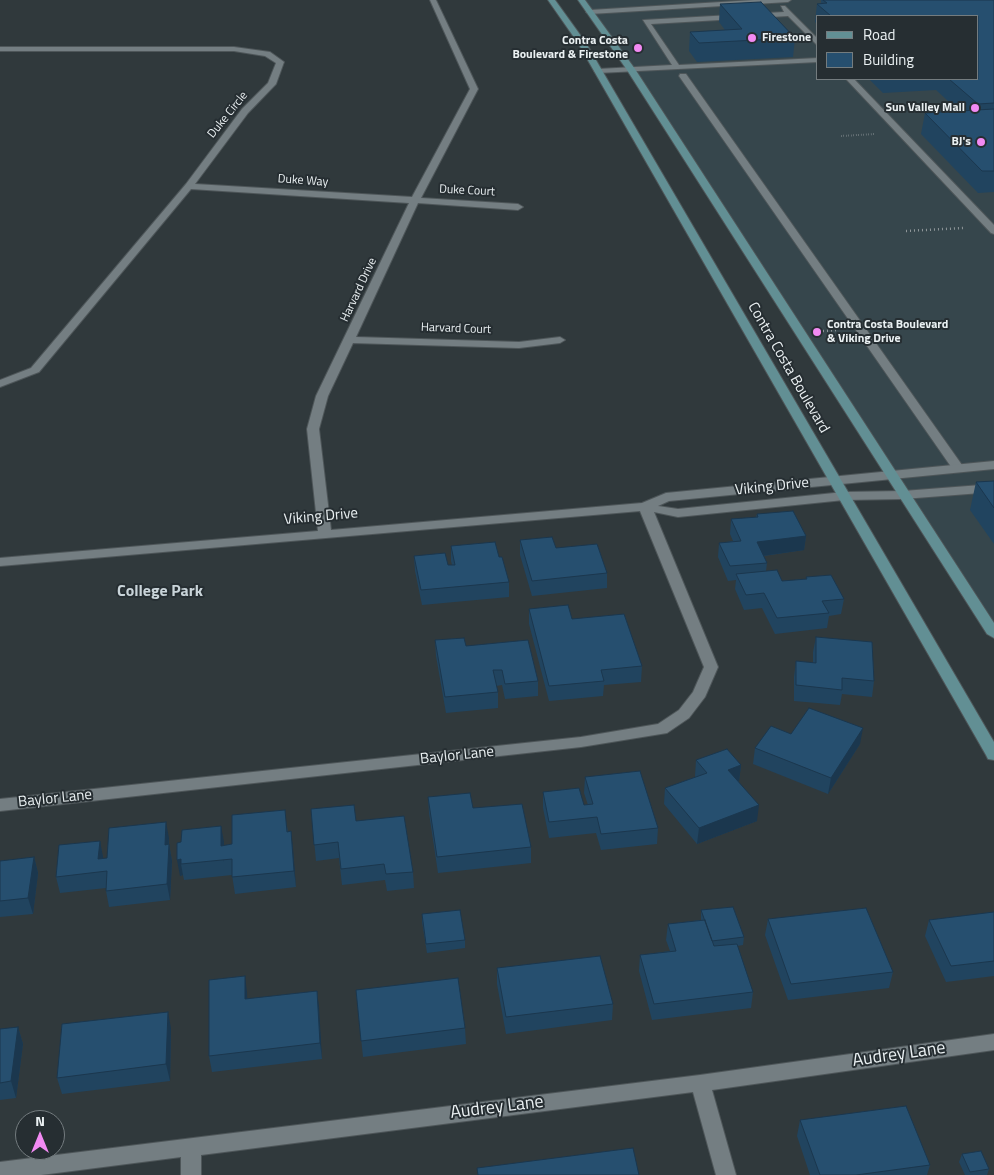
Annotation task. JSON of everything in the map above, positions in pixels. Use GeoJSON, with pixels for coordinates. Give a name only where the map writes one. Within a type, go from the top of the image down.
{"type":"FeatureCollection","features":[{"type":"Feature","properties":{"kind":"main road","name":"Contra Costa Boulevard"},"geometry":{"type":"LineString","coordinates":[[552,0],[600,75],[994,755]]}},
{"type":"Feature","properties":{"kind":"main road","name":"Contra Costa Boulevard"},"geometry":{"type":"LineString","coordinates":[[581,0],[633,74],[994,634]]}},
{"type":"Feature","properties":{"kind":"street","name":"Harvard Drive"},"geometry":{"type":"LineString","coordinates":[[325,533],[312,430],[322,396],[415,201],[474,89],[433,0]]}},
{"type":"Feature","properties":{"kind":"street"},"geometry":{"type":"LineString","coordinates":[[590,12],[789,0]]}},
{"type":"Feature","properties":{"kind":"street"},"geometry":{"type":"LineString","coordinates":[[789,0],[782,7],[816,42]]}},
{"type":"Feature","properties":{"kind":"street"},"geometry":{"type":"LineString","coordinates":[[635,1],[642,9],[646,22],[677,67]]}},
{"type":"Feature","properties":{"kind":"street"},"geometry":{"type":"LineString","coordinates":[[646,22],[788,14]]}},
{"type":"Feature","properties":{"kind":"street","name":"Duke Circle"},"geometry":{"type":"LineString","coordinates":[[0,49],[234,49],[267,54],[280,62],[272,84],[245,111],[189,186],[35,370],[0,384]]}},
{"type":"Feature","properties":{"kind":"street"},"geometry":{"type":"LineString","coordinates":[[633,74],[677,67],[816,60]]}},
{"type":"Feature","properties":{"kind":"street"},"geometry":{"type":"LineString","coordinates":[[722,65],[729,73]]}},
{"type":"Feature","properties":{"kind":"street"},"geometry":{"type":"LineString","coordinates":[[600,75],[683,76],[816,69]]}},
{"type":"Feature","properties":{"kind":"street"},"geometry":{"type":"LineString","coordinates":[[683,76],[958,468]]}},
{"type":"Feature","properties":{"kind":"street"},"geometry":{"type":"LineString","coordinates":[[851,80],[994,231]]}},
{"type":"Feature","properties":{"kind":"street","name":"Duke Way"},"geometry":{"type":"LineString","coordinates":[[189,186],[415,201]]}},
{"type":"Feature","properties":{"kind":"street","name":"Duke Court"},"geometry":{"type":"LineString","coordinates":[[415,201],[518,207]]}},
{"type":"Feature","properties":{"kind":"street","name":"Harvard Court"},"geometry":{"type":"LineString","coordinates":[[350,340],[520,345],[560,340]]}},
{"type":"Feature","properties":{"kind":"street"},"geometry":{"type":"LineString","coordinates":[[890,474],[994,465]]}},
{"type":"Feature","properties":{"kind":"street","name":"Viking Drive"},"geometry":{"type":"LineString","coordinates":[[645,507],[666,497],[835,482],[890,474]]}},
{"type":"Feature","properties":{"kind":"street"},"geometry":{"type":"LineString","coordinates":[[903,495],[994,488]]}},
{"type":"Feature","properties":{"kind":"street","name":"Viking Drive"},"geometry":{"type":"LineString","coordinates":[[0,562],[645,507],[678,513],[844,496],[903,495]]}},
{"type":"Feature","properties":{"kind":"street","name":"Baylor Lane"},"geometry":{"type":"LineString","coordinates":[[0,805],[581,742],[662,729],[684,714],[700,694],[711,667],[645,507]]}},
{"type":"Feature","properties":{"kind":"street","name":"Audrey Lane"},"geometry":{"type":"LineString","coordinates":[[0,1171],[700,1083],[994,1042]]}},
{"type":"Feature","properties":{"kind":"street"},"geometry":{"type":"LineString","coordinates":[[700,1083],[726,1175]]}},
{"type":"Feature","properties":{"kind":"street"},"geometry":{"type":"LineString","coordinates":[[190,1146],[191,1175]]}},
{"type":"Feature","properties":{"kind":"path"},"geometry":{"type":"LineString","coordinates":[[906,231],[973,227],[968,220],[984,220]]}},
{"type":"Feature","properties":{"kind":"path"},"geometry":{"type":"LineString","coordinates":[[799,332],[860,329]]}},
{"type":"Feature","properties":{"kind":"shaded area"},"geometry":{"type":"Polygon","coordinates":[[[581,0],[994,0],[994,634],[631,69],[581,0]]]}},
{"type":"Feature","properties":{"kind":"building"},"geometry":{"type":"Polygon","coordinates":[[[823,0],[994,0],[994,103],[978,104],[950,80],[979,80],[979,15],[830,15],[817,4],[827,3],[823,0]]]}},
{"type":"Feature","properties":{"kind":"building"},"geometry":{"type":"Polygon","coordinates":[[[761,2],[795,38],[699,43],[690,32],[742,29],[720,4],[761,2]]]}},
{"type":"Feature","properties":{"kind":"building"},"geometry":{"type":"Polygon","coordinates":[[[994,109],[994,171],[982,171],[925,113],[994,109]]]}},
{"type":"Feature","properties":{"kind":"building"},"geometry":{"type":"Polygon","coordinates":[[[994,481],[994,508],[976,482],[994,481]]]}},
{"type":"Feature","properties":{"kind":"building"},"geometry":{"type":"Polygon","coordinates":[[[793,511],[806,536],[757,542],[767,563],[730,566],[719,543],[741,541],[731,519],[758,517],[757,514],[793,511]]]}},
{"type":"Feature","properties":{"kind":"building"},"geometry":{"type":"Polygon","coordinates":[[[552,537],[556,548],[597,544],[607,573],[532,581],[520,540],[552,537]]]}},
{"type":"Feature","properties":{"kind":"building"},"geometry":{"type":"Polygon","coordinates":[[[495,542],[499,557],[502,557],[509,582],[421,590],[414,556],[445,553],[448,565],[455,565],[451,546],[495,542]]]}},
{"type":"Feature","properties":{"kind":"building"},"geometry":{"type":"Polygon","coordinates":[[[777,570],[782,581],[831,575],[844,599],[822,601],[829,613],[777,618],[764,593],[746,595],[736,574],[777,570]]]}},
{"type":"Feature","properties":{"kind":"building"},"geometry":{"type":"Polygon","coordinates":[[[568,605],[572,619],[624,614],[642,666],[601,670],[604,681],[549,686],[529,609],[568,605]]]}},
{"type":"Feature","properties":{"kind":"building"},"geometry":{"type":"Polygon","coordinates":[[[816,637],[872,642],[874,681],[842,678],[842,690],[796,685],[796,661],[816,663],[816,637]]]}},
{"type":"Feature","properties":{"kind":"building"},"geometry":{"type":"Polygon","coordinates":[[[464,638],[466,646],[528,640],[538,681],[505,684],[502,670],[493,670],[498,692],[445,697],[435,640],[464,638]]]}},
{"type":"Feature","properties":{"kind":"building"},"geometry":{"type":"Polygon","coordinates":[[[809,708],[863,728],[831,778],[755,748],[771,726],[791,734],[809,708]]]}},
{"type":"Feature","properties":{"kind":"building"},"geometry":{"type":"Polygon","coordinates":[[[727,749],[741,765],[728,770],[759,805],[699,828],[665,788],[707,773],[696,760],[727,749]]]}},
{"type":"Feature","properties":{"kind":"building"},"geometry":{"type":"Polygon","coordinates":[[[640,771],[658,828],[601,834],[597,817],[549,822],[543,792],[579,788],[584,805],[593,804],[585,777],[640,771]]]}},
{"type":"Feature","properties":{"kind":"building"},"geometry":{"type":"Polygon","coordinates":[[[470,793],[473,808],[522,804],[531,847],[437,857],[428,797],[470,793]]]}},
{"type":"Feature","properties":{"kind":"building"},"geometry":{"type":"Polygon","coordinates":[[[354,805],[356,821],[404,816],[413,872],[386,874],[384,864],[341,869],[338,842],[314,845],[311,809],[354,805]]]}},
{"type":"Feature","properties":{"kind":"building"},"geometry":{"type":"Polygon","coordinates":[[[285,810],[287,832],[291,831],[294,871],[232,877],[232,859],[181,864],[181,859],[177,860],[177,843],[181,842],[182,830],[221,826],[221,846],[232,844],[232,815],[285,810]]]}},
{"type":"Feature","properties":{"kind":"building"},"geometry":{"type":"Polygon","coordinates":[[[166,822],[165,845],[169,844],[167,884],[106,891],[107,871],[56,877],[59,845],[100,841],[98,859],[107,858],[109,828],[166,822]]]}},
{"type":"Feature","properties":{"kind":"building"},"geometry":{"type":"Polygon","coordinates":[[[34,857],[28,898],[0,901],[0,861],[34,857]]]}},
{"type":"Feature","properties":{"kind":"building"},"geometry":{"type":"Polygon","coordinates":[[[733,907],[744,937],[712,941],[701,910],[733,907]]]}},
{"type":"Feature","properties":{"kind":"building"},"geometry":{"type":"Polygon","coordinates":[[[866,908],[893,972],[791,984],[768,919],[866,908]]]}},
{"type":"Feature","properties":{"kind":"building"},"geometry":{"type":"Polygon","coordinates":[[[460,910],[465,940],[426,944],[422,914],[460,910]]]}},
{"type":"Feature","properties":{"kind":"building"},"geometry":{"type":"Polygon","coordinates":[[[994,912],[994,961],[951,966],[929,920],[994,912]]]}},
{"type":"Feature","properties":{"kind":"building"},"geometry":{"type":"Polygon","coordinates":[[[705,920],[714,946],[737,944],[753,992],[654,1004],[640,955],[676,951],[668,924],[705,920]]]}},
{"type":"Feature","properties":{"kind":"building"},"geometry":{"type":"Polygon","coordinates":[[[600,956],[613,1004],[506,1017],[497,968],[600,956]]]}},
{"type":"Feature","properties":{"kind":"building"},"geometry":{"type":"Polygon","coordinates":[[[245,976],[245,999],[317,991],[320,1043],[209,1056],[209,980],[245,976]]]}},
{"type":"Feature","properties":{"kind":"building"},"geometry":{"type":"Polygon","coordinates":[[[458,978],[465,1028],[361,1041],[356,990],[458,978]]]}},
{"type":"Feature","properties":{"kind":"building"},"geometry":{"type":"Polygon","coordinates":[[[168,1012],[166,1064],[57,1078],[62,1024],[168,1012]]]}},
{"type":"Feature","properties":{"kind":"building"},"geometry":{"type":"Polygon","coordinates":[[[18,1027],[11,1081],[0,1083],[0,1029],[18,1027]]]}},
{"type":"Feature","properties":{"kind":"building"},"geometry":{"type":"Polygon","coordinates":[[[906,1106],[930,1165],[856,1175],[820,1175],[800,1120],[906,1106]]]}},
{"type":"Feature","properties":{"kind":"building"},"geometry":{"type":"Polygon","coordinates":[[[633,1148],[639,1175],[478,1175],[477,1168],[633,1148]]]}},
{"type":"Feature","properties":{"kind":"building"},"geometry":{"type":"Polygon","coordinates":[[[981,1151],[989,1169],[970,1172],[962,1154],[981,1151]]]}},
{"type":"Feature","properties":{"kind":"place","name":"Firestone"},"geometry":{"type":"Point","coordinates":[752,38]}},
{"type":"Feature","properties":{"kind":"place","name":"Contra Costa Boulevard & Firestone"},"geometry":{"type":"Point","coordinates":[638,48]}},
{"type":"Feature","properties":{"kind":"place","name":"Sun Valley Mall"},"geometry":{"type":"Point","coordinates":[975,108]}},
{"type":"Feature","properties":{"kind":"place","name":"BJ's"},"geometry":{"type":"Point","coordinates":[981,142]}},
{"type":"Feature","properties":{"kind":"place","name":"Contra Costa Boulevard & Viking Drive"},"geometry":{"type":"Point","coordinates":[817,332]}},
{"type":"Feature","properties":{"kind":"district","name":"College Park"},"geometry":{"type":"Point","coordinates":[160,592]}}]}
